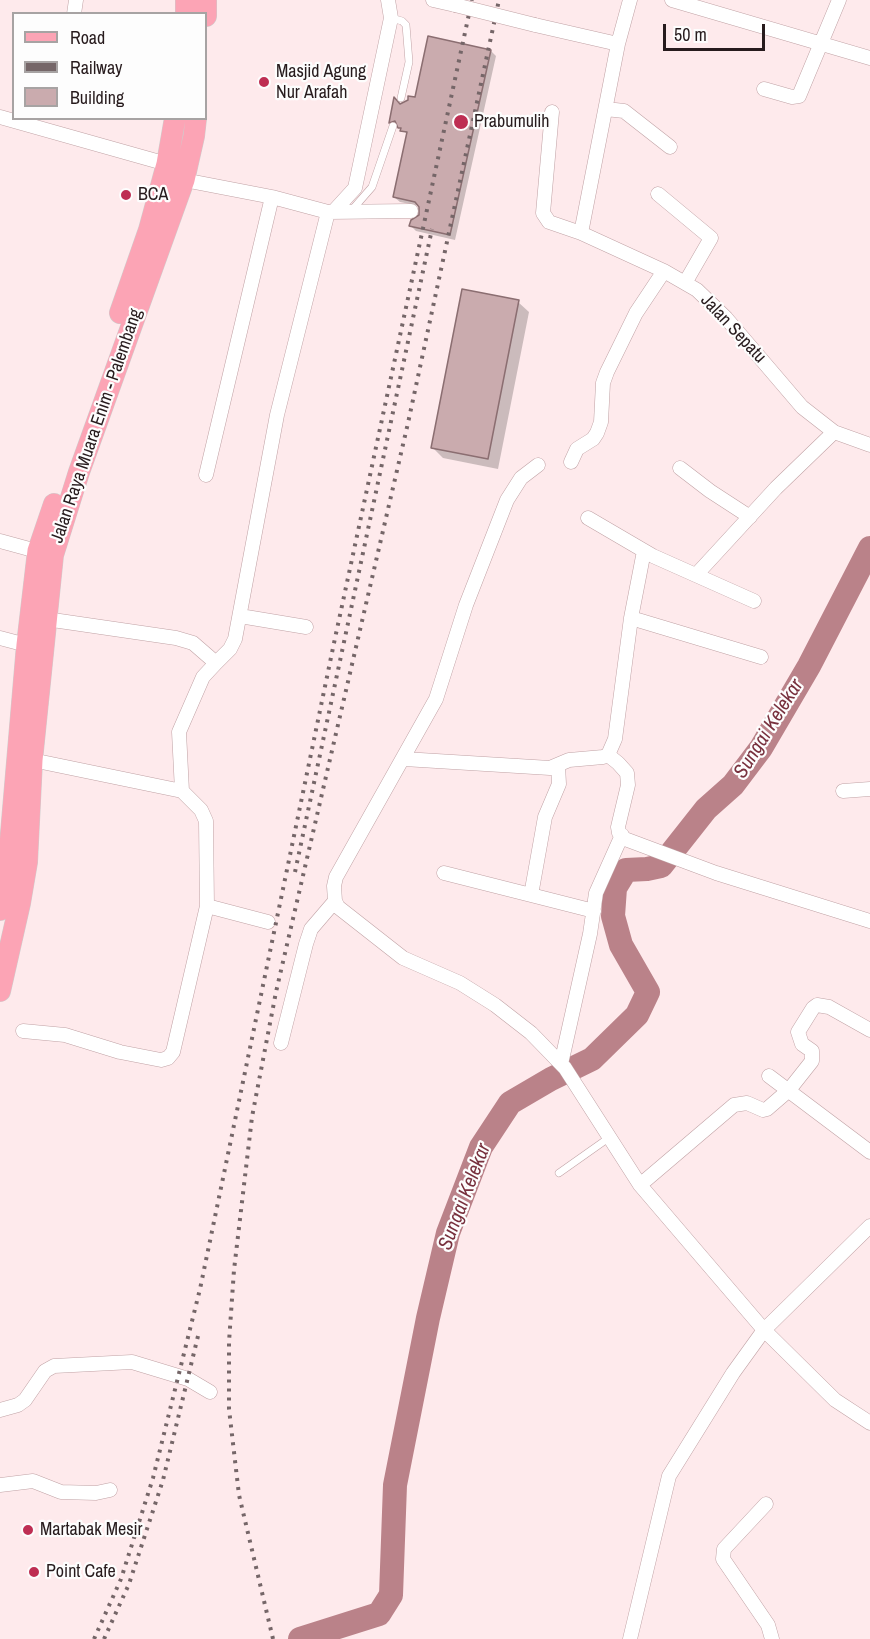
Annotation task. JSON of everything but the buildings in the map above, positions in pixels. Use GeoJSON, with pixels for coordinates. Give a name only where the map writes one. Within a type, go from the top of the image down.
{"type":"FeatureCollection","features":[{"type":"Feature","properties":{"kind":"main road"},"geometry":{"type":"LineString","coordinates":[[190,12],[205,4]]}},
{"type":"Feature","properties":{"kind":"main road","name":"Jalan Raya Muara Enim - Palembang"},"geometry":{"type":"LineString","coordinates":[[0,910],[24,761],[45,553],[149,230],[167,164],[175,120]]}},
{"type":"Feature","properties":{"kind":"main road","name":"Jalan Raya Muara Enim - Palembang"},"geometry":{"type":"LineString","coordinates":[[45,553],[79,472],[184,180],[196,120]]}},
{"type":"Feature","properties":{"kind":"main road","name":"Jalan Raya Muara Enim - Palembang"},"geometry":{"type":"LineString","coordinates":[[0,991],[27,861],[24,761]]}},
{"type":"Feature","properties":{"kind":"street"},"geometry":{"type":"LineString","coordinates":[[182,791],[178,732],[202,677],[230,649],[235,639],[277,415],[331,211],[355,188],[391,18],[388,0]]}},
{"type":"Feature","properties":{"kind":"street"},"geometry":{"type":"LineString","coordinates":[[433,0],[618,44]]}},
{"type":"Feature","properties":{"kind":"street"},"geometry":{"type":"LineString","coordinates":[[581,233],[618,44],[630,0]]}},
{"type":"Feature","properties":{"kind":"street"},"geometry":{"type":"LineString","coordinates":[[672,0],[870,58]]}},
{"type":"Feature","properties":{"kind":"street"},"geometry":{"type":"LineString","coordinates":[[720,14],[723,0]]}},
{"type":"Feature","properties":{"kind":"street"},"geometry":{"type":"LineString","coordinates":[[764,89],[797,97],[803,88],[838,0]]}},
{"type":"Feature","properties":{"kind":"street"},"geometry":{"type":"LineString","coordinates":[[606,109],[624,111],[670,147]]}},
{"type":"Feature","properties":{"kind":"street","name":"Jalan Sepatu"},"geometry":{"type":"LineString","coordinates":[[552,112],[543,213],[549,222],[581,233],[664,271],[697,290],[726,318],[802,406],[834,432],[870,445]]}},
{"type":"Feature","properties":{"kind":"street"},"geometry":{"type":"LineString","coordinates":[[0,117],[167,164]]}},
{"type":"Feature","properties":{"kind":"street"},"geometry":{"type":"LineString","coordinates":[[184,180],[331,211],[411,211]]}},
{"type":"Feature","properties":{"kind":"street"},"geometry":{"type":"LineString","coordinates":[[657,194],[711,238],[685,283]]}},
{"type":"Feature","properties":{"kind":"street"},"geometry":{"type":"LineString","coordinates":[[206,475],[272,197]]}},
{"type":"Feature","properties":{"kind":"street"},"geometry":{"type":"LineString","coordinates":[[571,462],[578,448],[593,439],[597,433],[601,422],[603,383],[607,372],[636,313],[664,271]]}},
{"type":"Feature","properties":{"kind":"street"},"geometry":{"type":"LineString","coordinates":[[696,575],[776,488],[834,432]]}},
{"type":"Feature","properties":{"kind":"street"},"geometry":{"type":"LineString","coordinates":[[538,465],[521,478],[507,500],[466,605],[436,699],[336,877],[335,901],[338,907],[403,958],[460,983],[495,1005],[531,1033],[575,1082],[640,1185],[764,1330],[835,1400],[870,1423]]}},
{"type":"Feature","properties":{"kind":"street"},"geometry":{"type":"LineString","coordinates":[[680,468],[750,517]]}},
{"type":"Feature","properties":{"kind":"street"},"geometry":{"type":"LineString","coordinates":[[588,518],[644,551],[754,601]]}},
{"type":"Feature","properties":{"kind":"street"},"geometry":{"type":"LineString","coordinates":[[0,541],[45,553]]}},
{"type":"Feature","properties":{"kind":"street"},"geometry":{"type":"LineString","coordinates":[[404,759],[550,768],[569,760],[603,758],[608,755],[615,739],[630,618],[644,551]]}},
{"type":"Feature","properties":{"kind":"street"},"geometry":{"type":"LineString","coordinates":[[240,615],[306,627]]}},
{"type":"Feature","properties":{"kind":"street"},"geometry":{"type":"LineString","coordinates":[[38,618],[176,638],[194,644],[216,663]]}},
{"type":"Feature","properties":{"kind":"street"},"geometry":{"type":"LineString","coordinates":[[630,618],[761,657]]}},
{"type":"Feature","properties":{"kind":"street"},"geometry":{"type":"LineString","coordinates":[[0,638],[35,647]]}},
{"type":"Feature","properties":{"kind":"street"},"geometry":{"type":"LineString","coordinates":[[608,755],[627,774],[628,785],[618,826],[625,839],[716,873],[870,921]]}},
{"type":"Feature","properties":{"kind":"street"},"geometry":{"type":"LineString","coordinates":[[23,1031],[65,1035],[120,1052],[161,1060],[168,1058],[173,1052],[207,906],[206,821],[201,810],[182,791],[24,761]]}},
{"type":"Feature","properties":{"kind":"street"},"geometry":{"type":"LineString","coordinates":[[531,895],[545,817],[559,784],[558,765]]}},
{"type":"Feature","properties":{"kind":"street"},"geometry":{"type":"LineString","coordinates":[[843,791],[870,789]]}},
{"type":"Feature","properties":{"kind":"street"},"geometry":{"type":"LineString","coordinates":[[563,1066],[596,893],[622,835]]}},
{"type":"Feature","properties":{"kind":"street"},"geometry":{"type":"LineString","coordinates":[[444,873],[594,911]]}},
{"type":"Feature","properties":{"kind":"street"},"geometry":{"type":"LineString","coordinates":[[282,1042],[311,929],[335,901]]}},
{"type":"Feature","properties":{"kind":"street"},"geometry":{"type":"LineString","coordinates":[[207,906],[268,922]]}},
{"type":"Feature","properties":{"kind":"street"},"geometry":{"type":"LineString","coordinates":[[640,1185],[734,1105],[747,1103],[762,1110],[767,1109],[789,1090],[812,1061],[812,1051],[801,1044],[798,1032],[817,1005],[829,1007],[870,1030]]}},
{"type":"Feature","properties":{"kind":"street"},"geometry":{"type":"LineString","coordinates":[[769,1076],[870,1152]]}},
{"type":"Feature","properties":{"kind":"street"},"geometry":{"type":"LineString","coordinates":[[630,1639],[669,1476],[733,1373],[764,1330],[870,1226]]}},
{"type":"Feature","properties":{"kind":"street"},"geometry":{"type":"LineString","coordinates":[[0,1410],[18,1405],[25,1400],[45,1371],[54,1366],[132,1362],[188,1379],[210,1392]]}},
{"type":"Feature","properties":{"kind":"street"},"geometry":{"type":"LineString","coordinates":[[0,1485],[33,1482],[61,1492],[96,1493],[110,1490]]}},
{"type":"Feature","properties":{"kind":"street"},"geometry":{"type":"LineString","coordinates":[[766,1504],[724,1549],[723,1559],[768,1625],[772,1639]]}},
{"type":"Feature","properties":{"kind":"lane"},"geometry":{"type":"LineString","coordinates":[[391,18],[402,21],[406,25],[409,62],[401,98]]}},
{"type":"Feature","properties":{"kind":"lane"},"geometry":{"type":"LineString","coordinates":[[351,211],[372,187],[393,126]]}},
{"type":"Feature","properties":{"kind":"lane"},"geometry":{"type":"LineString","coordinates":[[559,1173],[610,1137]]}},
{"type":"Feature","properties":{"kind":"waterway","name":"Sungai Kelekar"},"geometry":{"type":"LineString","coordinates":[[300,1639],[379,1614],[391,1595],[395,1485],[428,1318],[448,1233],[481,1147],[510,1103],[592,1059],[637,1015],[648,992],[621,945],[613,916],[615,888],[626,870],[661,866],[706,809],[733,785],[761,748],[809,666],[870,548]]}},
{"type":"Feature","properties":{"kind":"railway"},"geometry":{"type":"LineString","coordinates":[[94,1639],[121,1579],[153,1478],[200,1289],[334,643],[472,0]]}},
{"type":"Feature","properties":{"kind":"railway"},"geometry":{"type":"LineString","coordinates":[[273,1639],[239,1495],[229,1409],[229,1342],[234,1270],[252,1117],[276,992],[408,423],[499,0]]}},
{"type":"Feature","properties":{"kind":"railway"},"geometry":{"type":"LineString","coordinates":[[295,872],[432,229]]}},
{"type":"Feature","properties":{"kind":"railway"},"geometry":{"type":"LineString","coordinates":[[104,1639],[129,1584],[163,1480],[198,1336]]}},
{"type":"Feature","properties":{"kind":"place","name":"Masjid Agung Nur Arafah"},"geometry":{"type":"Point","coordinates":[264,82]}},
{"type":"Feature","properties":{"kind":"place","name":"Prabumulih"},"geometry":{"type":"Point","coordinates":[461,122]}},
{"type":"Feature","properties":{"kind":"place","name":"BCA"},"geometry":{"type":"Point","coordinates":[126,195]}},
{"type":"Feature","properties":{"kind":"place","name":"Martabak Mesir"},"geometry":{"type":"Point","coordinates":[28,1530]}},
{"type":"Feature","properties":{"kind":"place","name":"Point Cafe"},"geometry":{"type":"Point","coordinates":[34,1572]}}]}
